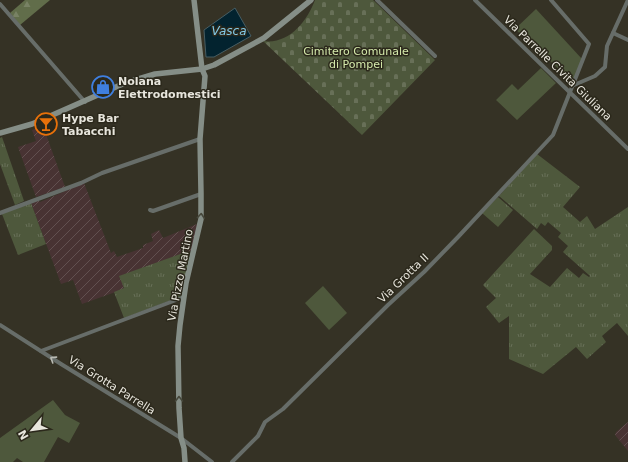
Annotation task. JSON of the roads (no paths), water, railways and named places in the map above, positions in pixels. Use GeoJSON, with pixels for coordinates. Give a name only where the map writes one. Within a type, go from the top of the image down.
{"type":"FeatureCollection","features":[{"type":"Feature","properties":{"kind":"street","name":"Via Pizzo Martino"},"geometry":{"type":"LineString","coordinates":[[184,462],[184,448],[181,438],[179,408],[178,346],[184,297],[201,219],[200,140],[205,76],[202,69],[194,0]]}},
{"type":"Feature","properties":{"kind":"street"},"geometry":{"type":"LineString","coordinates":[[0,133],[32,124],[85,102],[125,83],[155,74],[202,69],[214,65],[264,38],[311,0]]}},
{"type":"Feature","properties":{"kind":"street"},"geometry":{"type":"LineString","coordinates":[[377,0],[435,56]]}},
{"type":"Feature","properties":{"kind":"street","name":"Via Parrelle Civita Giuliana"},"geometry":{"type":"LineString","coordinates":[[475,0],[628,149]]}},
{"type":"Feature","properties":{"kind":"street","name":"Via Grotta II"},"geometry":{"type":"LineString","coordinates":[[232,462],[258,436],[265,422],[283,409],[424,272],[553,135],[589,44],[551,0]]}},
{"type":"Feature","properties":{"kind":"street"},"geometry":{"type":"LineString","coordinates":[[574,85],[596,76],[605,67],[607,46],[628,0]]}},
{"type":"Feature","properties":{"kind":"street"},"geometry":{"type":"LineString","coordinates":[[0,4],[85,102]]}},
{"type":"Feature","properties":{"kind":"street"},"geometry":{"type":"LineString","coordinates":[[613,33],[628,40]]}},
{"type":"Feature","properties":{"kind":"street"},"geometry":{"type":"LineString","coordinates":[[0,213],[81,183],[102,173],[200,140]]}},
{"type":"Feature","properties":{"kind":"street"},"geometry":{"type":"LineString","coordinates":[[150,210],[153,211],[201,194]]}},
{"type":"Feature","properties":{"kind":"street"},"geometry":{"type":"LineString","coordinates":[[41,351],[184,297]]}},
{"type":"Feature","properties":{"kind":"street","name":"Via Grotta Parrella"},"geometry":{"type":"LineString","coordinates":[[0,325],[181,438],[212,462]]}},
{"type":"Feature","properties":{"kind":"water","name":"Vasca"},"geometry":{"type":"Polygon","coordinates":[[[235,8],[251,36],[214,57],[206,57],[204,30],[235,8]]]}},
{"type":"Feature","properties":{"kind":"place","name":"Nolana Elettrodomestici"},"geometry":{"type":"Point","coordinates":[103,87]}},
{"type":"Feature","properties":{"kind":"place","name":"Hype Bar Tabacchi"},"geometry":{"type":"Point","coordinates":[46,124]}},
{"type":"Feature","properties":{"kind":"park label","name":"Cimitero Comunale di Pompei"},"geometry":{"type":"Point","coordinates":[356,57]}}]}
